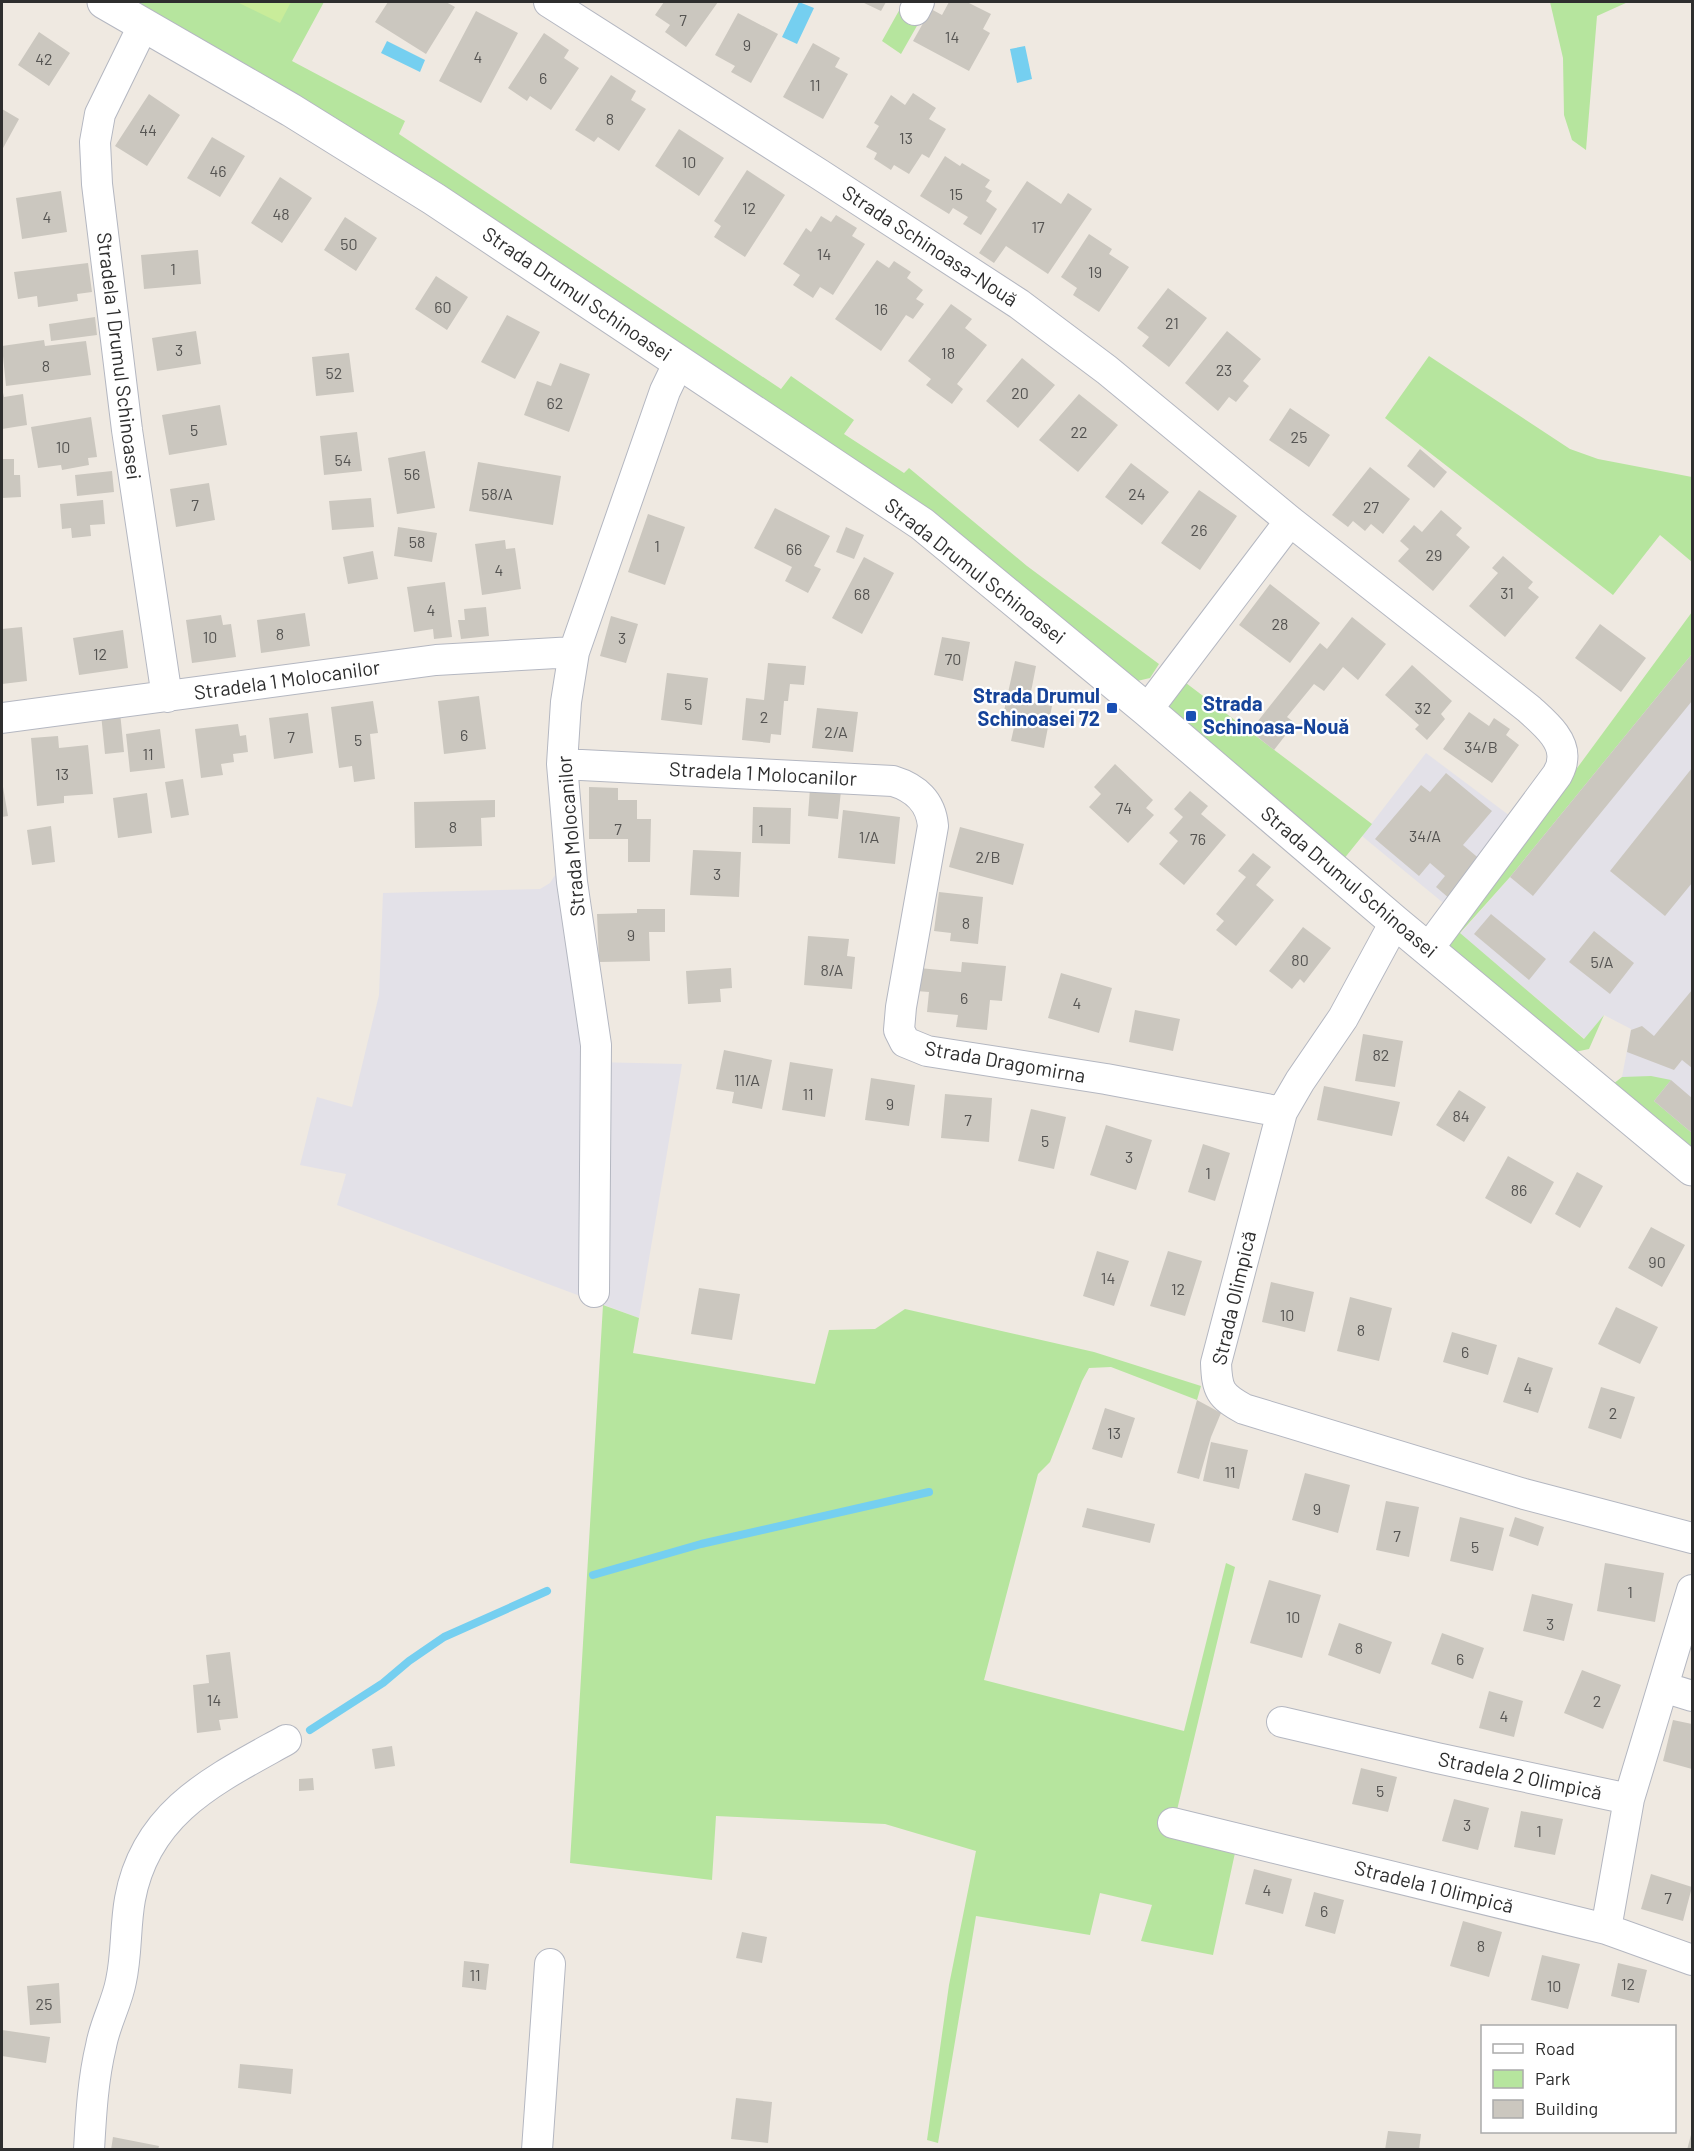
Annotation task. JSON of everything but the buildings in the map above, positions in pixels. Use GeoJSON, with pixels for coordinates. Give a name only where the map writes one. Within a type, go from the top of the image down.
{"type":"FeatureCollection","features":[{"type":"Feature","properties":{"kind":"street","name":"Strada Drumul Schinoasei"},"geometry":{"type":"LineString","coordinates":[[104,2],[291,110],[434,199],[922,524],[1147,710],[1395,922],[1692,1169]]}},
{"type":"Feature","properties":{"kind":"street","name":"Strada Schinoasa-Nouă"},"geometry":{"type":"LineString","coordinates":[[549,2],[1019,304],[1107,370],[1290,521],[1529,709],[1553,733],[1562,748],[1562,761],[1557,775],[1428,949]]}},
{"type":"Feature","properties":{"kind":"street","name":"Stradela 1 Drumul Schinoasei"},"geometry":{"type":"LineString","coordinates":[[144,24],[100,114],[95,142],[97,184],[127,430],[167,697]]}},
{"type":"Feature","properties":{"kind":"street","name":"Strada Molocanilor"},"geometry":{"type":"LineString","coordinates":[[594,1292],[596,1045],[572,882],[562,764],[566,702],[574,652],[665,391],[679,362]]}},
{"type":"Feature","properties":{"kind":"street"},"geometry":{"type":"LineString","coordinates":[[1147,710],[1290,521]]}},
{"type":"Feature","properties":{"kind":"street","name":"Stradela 1 Molocanilor"},"geometry":{"type":"LineString","coordinates":[[2,718],[167,697],[348,670],[436,660],[574,652]]}},
{"type":"Feature","properties":{"kind":"street","name":"Stradela 1 Molocanilor"},"geometry":{"type":"LineString","coordinates":[[562,764],[893,781],[906,785],[923,799]]}},
{"type":"Feature","properties":{"kind":"street","name":"Strada Dragomirna"},"geometry":{"type":"LineString","coordinates":[[923,799],[929,807],[933,826],[901,1007],[899,1030],[905,1042],[927,1051],[1106,1079],[1282,1112]]}},
{"type":"Feature","properties":{"kind":"street","name":"Strada Olimpică"},"geometry":{"type":"LineString","coordinates":[[1395,922],[1343,1018],[1282,1112],[1216,1363],[1220,1392],[1229,1401],[1244,1409],[1524,1494],[1692,1538]]}},
{"type":"Feature","properties":{"kind":"street"},"geometry":{"type":"LineString","coordinates":[[1629,1799],[1692,1590]]}},
{"type":"Feature","properties":{"kind":"street"},"geometry":{"type":"LineString","coordinates":[[1663,1687],[1692,1696]]}},
{"type":"Feature","properties":{"kind":"street","name":"Stradela 2 Olimpică"},"geometry":{"type":"LineString","coordinates":[[1282,1722],[1629,1799],[1606,1929]]}},
{"type":"Feature","properties":{"kind":"street"},"geometry":{"type":"LineString","coordinates":[[89,2150],[101,2045],[122,1978],[130,1899],[138,1872],[156,1836],[198,1791],[286,1740]]}},
{"type":"Feature","properties":{"kind":"street","name":"Stradela 1 Olimpică"},"geometry":{"type":"LineString","coordinates":[[1173,1823],[1606,1929],[1692,1960]]}},
{"type":"Feature","properties":{"kind":"street"},"geometry":{"type":"LineString","coordinates":[[537,2150],[550,1964]]}},
{"type":"Feature","properties":{"kind":"shaded area"},"geometry":{"type":"Polygon","coordinates":[[[1692,654],[1692,1133],[1622,1077],[1631,1029],[1604,1015],[1585,1039],[1460,934],[1510,877],[1692,654]]]}},
{"type":"Feature","properties":{"kind":"shaded area"},"geometry":{"type":"Polygon","coordinates":[[[1426,753],[1514,819],[1447,906],[1362,836],[1426,753]]]}},
{"type":"Feature","properties":{"kind":"shaded area"},"geometry":{"type":"Polygon","coordinates":[[[555,875],[568,899],[591,1062],[682,1064],[639,1318],[337,1205],[346,1174],[300,1165],[317,1097],[352,1107],[379,995],[383,893],[540,889],[550,883],[555,875]]]}},
{"type":"Feature","properties":{"kind":"green space"},"geometry":{"type":"Polygon","coordinates":[[[135,2],[324,2],[292,61],[405,121],[399,134],[781,389],[791,376],[854,420],[844,434],[904,473],[909,468],[1027,566],[1159,664],[1150,678],[1133,682],[135,2]]]}},
{"type":"Feature","properties":{"kind":"green space"},"geometry":{"type":"Polygon","coordinates":[[[237,2],[291,2],[280,23],[237,2]]]}},
{"type":"Feature","properties":{"kind":"green space"},"geometry":{"type":"Polygon","coordinates":[[[1550,2],[1628,2],[1597,16],[1586,150],[1572,140],[1564,115],[1563,58],[1550,2]]]}},
{"type":"Feature","properties":{"kind":"green space"},"geometry":{"type":"Polygon","coordinates":[[[901,7],[922,17],[901,54],[882,41],[901,7]]]}},
{"type":"Feature","properties":{"kind":"green space"},"geometry":{"type":"Polygon","coordinates":[[[1429,356],[1570,449],[1598,459],[1692,477],[1692,562],[1660,535],[1613,595],[1385,418],[1429,356]]]}},
{"type":"Feature","properties":{"kind":"green space"},"geometry":{"type":"Polygon","coordinates":[[[1692,612],[1692,654],[1510,877],[1460,933],[1584,1039],[1604,1015],[1589,1049],[1570,1053],[1448,951],[1449,942],[1692,612]]]}},
{"type":"Feature","properties":{"kind":"green space"},"geometry":{"type":"Polygon","coordinates":[[[1186,683],[1372,824],[1343,860],[1165,709],[1186,683]]]}},
{"type":"Feature","properties":{"kind":"green space"},"geometry":{"type":"Polygon","coordinates":[[[1651,1076],[1671,1080],[1654,1101],[1692,1133],[1692,1159],[1613,1084],[1622,1077],[1651,1076]]]}},
{"type":"Feature","properties":{"kind":"green space"},"geometry":{"type":"Polygon","coordinates":[[[603,1305],[639,1318],[633,1353],[815,1384],[829,1330],[875,1329],[905,1309],[1094,1352],[1201,1386],[1197,1400],[1111,1367],[1089,1368],[1050,1462],[1038,1474],[984,1680],[1184,1731],[1226,1563],[1235,1567],[1177,1810],[1241,1825],[1213,1955],[1141,1941],[1152,1905],[1100,1893],[1090,1935],[976,1916],[938,2143],[927,2140],[949,1985],[976,1851],[885,1824],[716,1816],[712,1880],[570,1863],[603,1305]]]}},
{"type":"Feature","properties":{"kind":"water"},"geometry":{"type":"Polygon","coordinates":[[[799,2],[814,8],[797,44],[782,37],[799,2]]]}},
{"type":"Feature","properties":{"kind":"water"},"geometry":{"type":"Polygon","coordinates":[[[387,41],[425,60],[420,72],[381,53],[387,41]]]}},
{"type":"Feature","properties":{"kind":"water"},"geometry":{"type":"Polygon","coordinates":[[[1025,46],[1032,79],[1017,83],[1010,49],[1025,46]]]}},
{"type":"Feature","properties":{"kind":"waterway"},"geometry":{"type":"LineString","coordinates":[[593,1575],[701,1544],[929,1492]]}},
{"type":"Feature","properties":{"kind":"waterway"},"geometry":{"type":"LineString","coordinates":[[310,1730],[383,1683],[409,1661],[444,1637],[547,1591]]}},
{"type":"Feature","properties":{"kind":"place","name":"Strada Drumul Schinoasei 72"},"geometry":{"type":"Point","coordinates":[1112,708]}},
{"type":"Feature","properties":{"kind":"place","name":"Strada Schinoasa-Nouă"},"geometry":{"type":"Point","coordinates":[1191,716]}}]}
